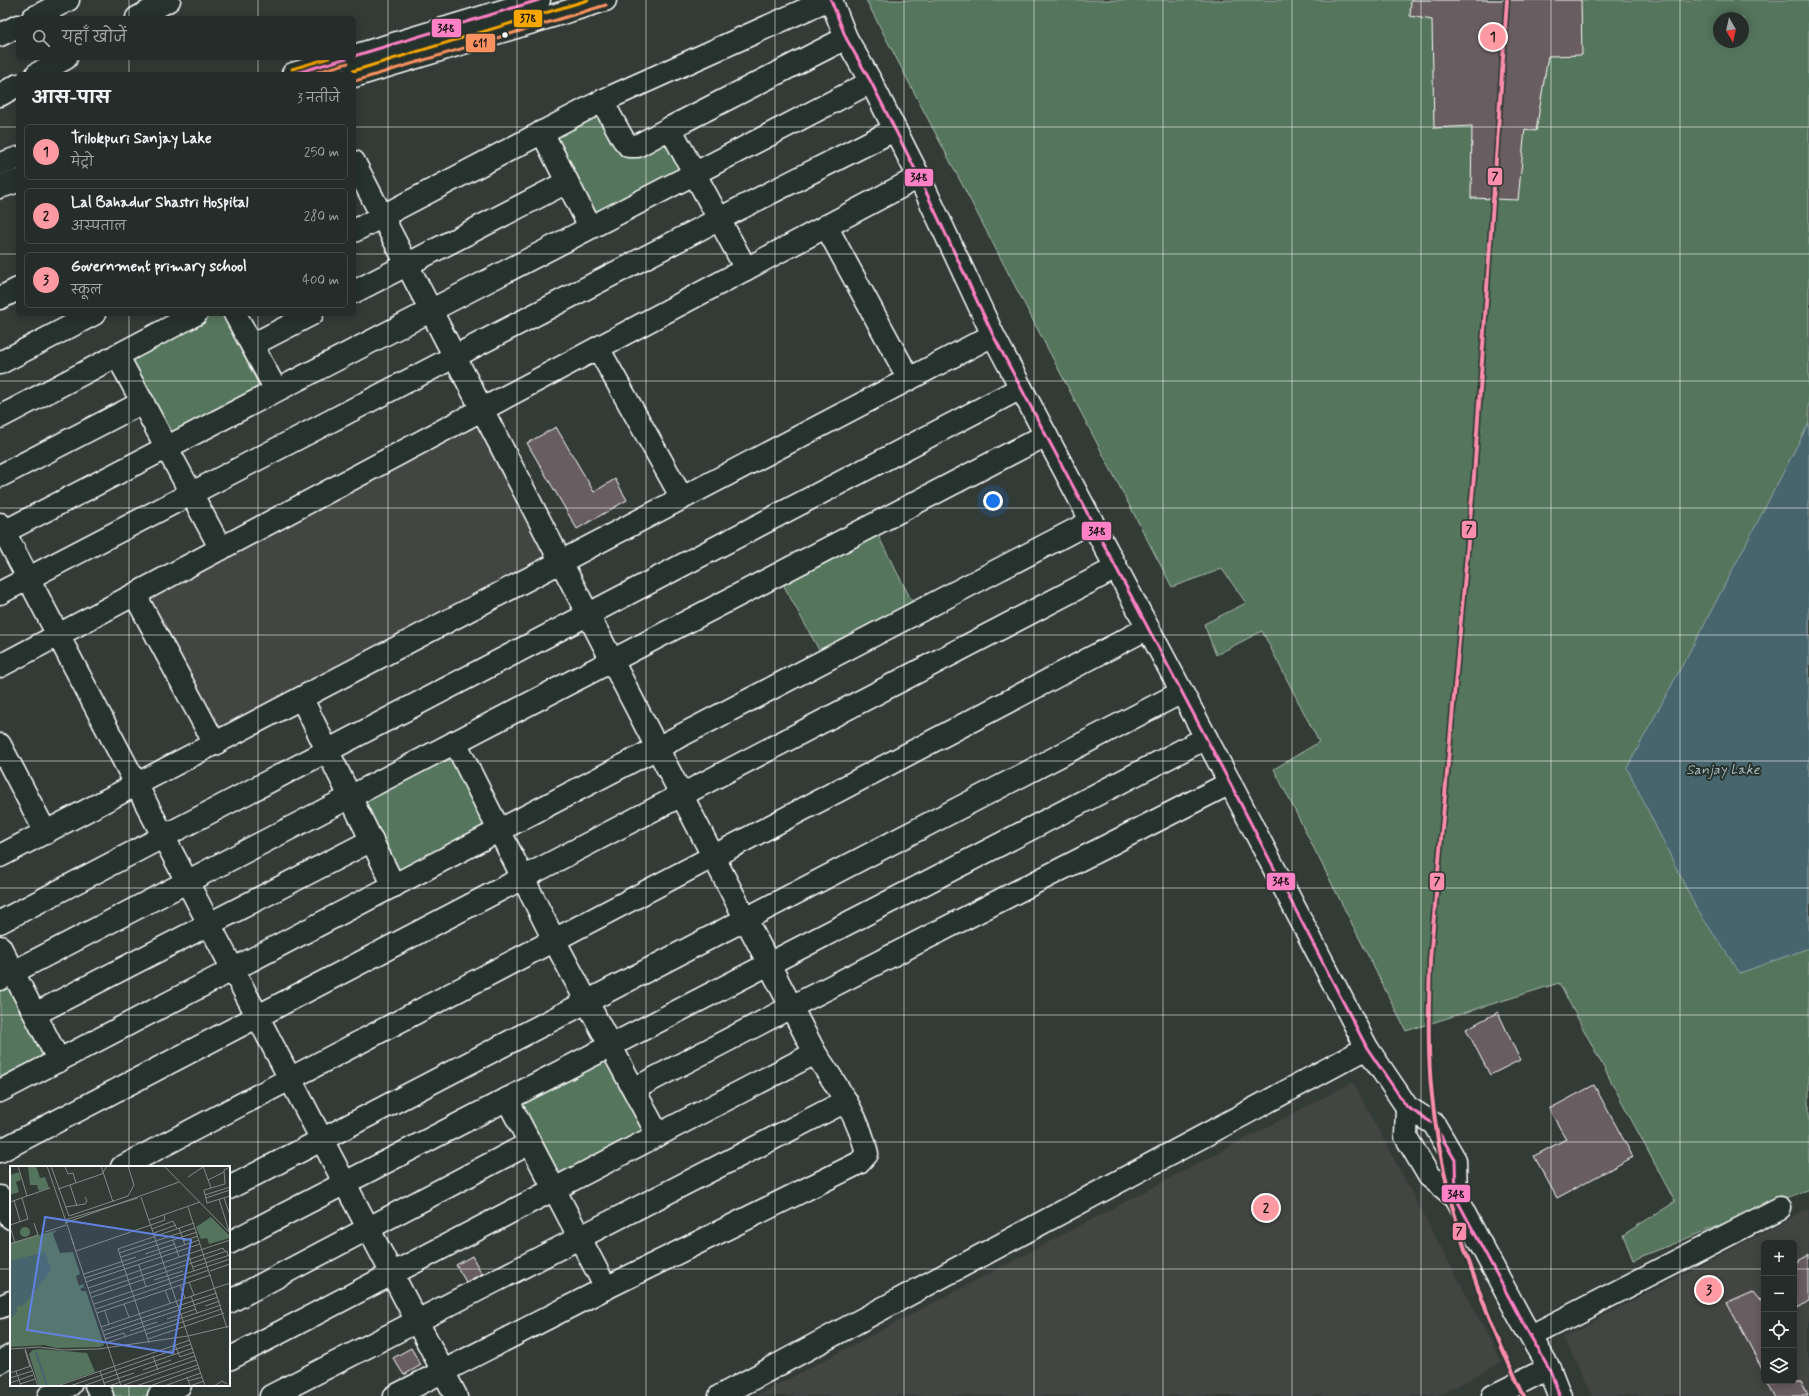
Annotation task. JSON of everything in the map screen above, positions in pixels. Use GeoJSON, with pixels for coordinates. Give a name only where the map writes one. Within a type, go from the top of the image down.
{"type":"FeatureCollection","features":[{"type":"Feature","properties":{"kind":"street"},"geometry":{"type":"LineString","coordinates":[[37,16],[68,0]]}},
{"type":"Feature","properties":{"kind":"street"},"geometry":{"type":"LineString","coordinates":[[141,16],[169,0]]}},
{"type":"Feature","properties":{"kind":"street"},"geometry":{"type":"LineString","coordinates":[[356,55],[539,0]]}},
{"type":"Feature","properties":{"kind":"street"},"geometry":{"type":"LineString","coordinates":[[356,75],[605,0]]}},
{"type":"Feature","properties":{"kind":"street"},"geometry":{"type":"LineString","coordinates":[[356,230],[602,100],[827,0]]}},
{"type":"Feature","properties":{"kind":"street"},"geometry":{"type":"LineString","coordinates":[[831,0],[846,38],[871,82],[919,177],[993,335],[1230,783],[1366,1048],[1407,1107],[1434,1124],[1455,1160],[1456,1198]]}},
{"type":"Feature","properties":{"kind":"street"},"geometry":{"type":"LineString","coordinates":[[0,35],[16,27]]}},
{"type":"Feature","properties":{"kind":"street"},"geometry":{"type":"LineString","coordinates":[[602,100],[623,140],[629,146],[637,146],[846,38]]}},
{"type":"Feature","properties":{"kind":"street"},"geometry":{"type":"LineString","coordinates":[[42,72],[62,60]]}},
{"type":"Feature","properties":{"kind":"street"},"geometry":{"type":"LineString","coordinates":[[307,72],[341,60]]}},
{"type":"Feature","properties":{"kind":"street"},"geometry":{"type":"LineString","coordinates":[[456,1396],[59,636],[1,530],[167,447],[871,82]]}},
{"type":"Feature","properties":{"kind":"street"},"geometry":{"type":"LineString","coordinates":[[0,95],[16,86]]}},
{"type":"Feature","properties":{"kind":"street"},"geometry":{"type":"LineString","coordinates":[[670,128],[746,269]]}},
{"type":"Feature","properties":{"kind":"street"},"geometry":{"type":"LineString","coordinates":[[0,593],[719,219],[894,130]]}},
{"type":"Feature","properties":{"kind":"street"},"geometry":{"type":"LineString","coordinates":[[542,132],[590,227]]}},
{"type":"Feature","properties":{"kind":"street"},"geometry":{"type":"LineString","coordinates":[[0,164],[16,159]]}},
{"type":"Feature","properties":{"kind":"street"},"geometry":{"type":"LineString","coordinates":[[356,172],[382,216],[815,1053],[846,1101],[864,1138],[867,1154],[859,1163],[606,1288],[395,1396]]}},
{"type":"Feature","properties":{"kind":"street"},"geometry":{"type":"LineString","coordinates":[[0,666],[59,636],[919,177]]}},
{"type":"Feature","properties":{"kind":"street"},"geometry":{"type":"LineString","coordinates":[[0,187],[16,182]]}},
{"type":"Feature","properties":{"kind":"street"},"geometry":{"type":"LineString","coordinates":[[356,291],[567,182]]}},
{"type":"Feature","properties":{"kind":"street"},"geometry":{"type":"LineString","coordinates":[[826,226],[909,379]]}},
{"type":"Feature","properties":{"kind":"street"},"geometry":{"type":"LineString","coordinates":[[0,298],[16,290]]}},
{"type":"Feature","properties":{"kind":"street"},"geometry":{"type":"LineString","coordinates":[[0,363],[90,316]]}},
{"type":"Feature","properties":{"kind":"street"},"geometry":{"type":"LineString","coordinates":[[0,417],[192,316]]}},
{"type":"Feature","properties":{"kind":"street"},"geometry":{"type":"LineString","coordinates":[[236,316],[276,390]]}},
{"type":"Feature","properties":{"kind":"street"},"geometry":{"type":"LineString","coordinates":[[252,345],[308,316]]}},
{"type":"Feature","properties":{"kind":"street"},"geometry":{"type":"LineString","coordinates":[[0,856],[993,335]]}},
{"type":"Feature","properties":{"kind":"street"},"geometry":{"type":"LineString","coordinates":[[598,348],[682,498]]}},
{"type":"Feature","properties":{"kind":"street"},"geometry":{"type":"LineString","coordinates":[[117,356],[221,549]]}},
{"type":"Feature","properties":{"kind":"street"},"geometry":{"type":"LineString","coordinates":[[0,922],[1021,388]]}},
{"type":"Feature","properties":{"kind":"street"},"geometry":{"type":"LineString","coordinates":[[0,476],[143,402]]}},
{"type":"Feature","properties":{"kind":"street"},"geometry":{"type":"LineString","coordinates":[[6,975],[1046,435]]}},
{"type":"Feature","properties":{"kind":"street"},"geometry":{"type":"LineString","coordinates":[[0,1092],[1092,521]]}},
{"type":"Feature","properties":{"kind":"street"},"geometry":{"type":"LineString","coordinates":[[0,1151],[1116,568]]}},
{"type":"Feature","properties":{"kind":"street"},"geometry":{"type":"LineString","coordinates":[[135,595],[215,744]]}},
{"type":"Feature","properties":{"kind":"street"},"geometry":{"type":"LineString","coordinates":[[124,1166],[1148,628]]}},
{"type":"Feature","properties":{"kind":"street"},"geometry":{"type":"LineString","coordinates":[[230,1187],[1182,692]]}},
{"type":"Feature","properties":{"kind":"street"},"geometry":{"type":"LineString","coordinates":[[302,698],[394,886]]}},
{"type":"Feature","properties":{"kind":"street"},"geometry":{"type":"LineString","coordinates":[[230,1242],[1206,738]]}},
{"type":"Feature","properties":{"kind":"street"},"geometry":{"type":"LineString","coordinates":[[455,742],[554,940],[658,1135]]}},
{"type":"Feature","properties":{"kind":"street"},"geometry":{"type":"LineString","coordinates":[[0,745],[46,832]]}},
{"type":"Feature","properties":{"kind":"street"},"geometry":{"type":"LineString","coordinates":[[634,1089],[791,1007],[1230,783]]}},
{"type":"Feature","properties":{"kind":"street"},"geometry":{"type":"LineString","coordinates":[[35,1014],[372,840]]}},
{"type":"Feature","properties":{"kind":"street"},"geometry":{"type":"LineString","coordinates":[[0,947],[6,975],[35,1014],[59,1061]]}},
{"type":"Feature","properties":{"kind":"street"},"geometry":{"type":"LineString","coordinates":[[720,1396],[1366,1048]]}},
{"type":"Feature","properties":{"kind":"street"},"geometry":{"type":"LineString","coordinates":[[230,1358],[815,1053]]}},
{"type":"Feature","properties":{"kind":"street"},"geometry":{"type":"LineString","coordinates":[[507,1100],[606,1288]]}},
{"type":"Feature","properties":{"kind":"street"},"geometry":{"type":"LineString","coordinates":[[271,1396],[579,1236],[846,1101]]}},
{"type":"Feature","properties":{"kind":"street"},"geometry":{"type":"LineString","coordinates":[[1407,1107],[1406,1137],[1429,1176],[1456,1198],[1521,1320],[1549,1368],[1556,1395]]}},
{"type":"Feature","properties":{"kind":"street"},"geometry":{"type":"LineString","coordinates":[[230,1301],[530,1143]]}},
{"type":"Feature","properties":{"kind":"street"},"geometry":{"type":"LineString","coordinates":[[0,1197],[10,1216]]}},
{"type":"Feature","properties":{"kind":"street"},"geometry":{"type":"LineString","coordinates":[[1531,1336],[1780,1208]]}},
{"type":"Feature","properties":{"kind":"street"},"geometry":{"type":"LineString","coordinates":[[0,1231],[10,1226]]}},
{"type":"Feature","properties":{"kind":"street"},"geometry":{"type":"LineString","coordinates":[[0,1308],[10,1303]]}},
{"type":"Feature","properties":{"kind":"street"},"geometry":{"type":"LineString","coordinates":[[0,1362],[10,1357]]}},
{"type":"Feature","properties":{"kind":"street"},"geometry":{"type":"LineString","coordinates":[[1493,1396],[1549,1368]]}},
{"type":"Feature","properties":{"kind":"street"},"geometry":{"type":"LineString","coordinates":[[49,1396],[68,1386]]}},
{"type":"Feature","properties":{"kind":"street"},"geometry":{"type":"LineString","coordinates":[[97,1386],[102,1396]]}},
{"type":"Feature","properties":{"kind":"street"},"geometry":{"type":"LineString","coordinates":[[159,1396],[178,1386]]}},
{"type":"Feature","properties":{"kind":"shaded area"},"geometry":{"type":"Polygon","coordinates":[[[475,423],[546,555],[219,730],[148,598],[475,423]]]}},
{"type":"Feature","properties":{"kind":"shaded area"},"geometry":{"type":"Polygon","coordinates":[[[1353,1082],[1502,1362],[1438,1396],[756,1396],[1353,1082]]]}},
{"type":"Feature","properties":{"kind":"shaded area"},"geometry":{"type":"Polygon","coordinates":[[[1809,1209],[1809,1396],[1593,1396],[1563,1337],[1809,1209]]]}},
{"type":"Feature","properties":{"kind":"green space"},"geometry":{"type":"Polygon","coordinates":[[[866,0],[1809,0],[1809,1189],[1633,1260],[1623,1235],[1675,1202],[1559,983],[1406,1031],[1274,769],[1319,742],[1262,631],[1216,655],[1204,624],[1246,603],[1222,569],[1172,587],[866,0]]]}},
{"type":"Feature","properties":{"kind":"green space"},"geometry":{"type":"Polygon","coordinates":[[[605,113],[627,155],[667,134],[686,171],[592,220],[551,141],[605,113]]]}},
{"type":"Feature","properties":{"kind":"green space"},"geometry":{"type":"Polygon","coordinates":[[[204,316],[223,316],[262,391],[169,440],[124,357],[204,316]]]}},
{"type":"Feature","properties":{"kind":"green space"},"geometry":{"type":"Polygon","coordinates":[[[874,528],[917,611],[824,659],[779,577],[874,528]]]}},
{"type":"Feature","properties":{"kind":"green space"},"geometry":{"type":"Polygon","coordinates":[[[451,752],[492,831],[398,879],[358,800],[451,752]]]}},
{"type":"Feature","properties":{"kind":"green space"},"geometry":{"type":"Polygon","coordinates":[[[10,978],[52,1061],[0,1088],[0,982],[10,978]]]}},
{"type":"Feature","properties":{"kind":"green space"},"geometry":{"type":"Polygon","coordinates":[[[609,1052],[652,1134],[559,1184],[514,1101],[609,1052]]]}},
{"type":"Feature","properties":{"kind":"green space"},"geometry":{"type":"Polygon","coordinates":[[[102,1386],[165,1386],[145,1396],[107,1396],[102,1386]]]}},
{"type":"Feature","properties":{"kind":"water","name":"Sanjay Lake"},"geometry":{"type":"Polygon","coordinates":[[[1809,423],[1809,948],[1740,973],[1696,908],[1627,768],[1698,636],[1809,423]]]}},
{"type":"Feature","properties":{"kind":"building"},"geometry":{"type":"Polygon","coordinates":[[[1411,0],[1581,0],[1582,55],[1548,56],[1536,131],[1525,129],[1518,200],[1471,198],[1472,126],[1434,128],[1432,20],[1410,16],[1411,0]]]}},
{"type":"Feature","properties":{"kind":"building"},"geometry":{"type":"Polygon","coordinates":[[[556,427],[594,492],[615,479],[627,500],[577,529],[527,443],[556,427]]]}},
{"type":"Feature","properties":{"kind":"building"},"geometry":{"type":"Polygon","coordinates":[[[1498,1012],[1520,1060],[1490,1075],[1466,1029],[1498,1012]]]}},
{"type":"Feature","properties":{"kind":"building"},"geometry":{"type":"Polygon","coordinates":[[[1594,1085],[1633,1157],[1557,1198],[1534,1156],[1566,1139],[1549,1109],[1594,1085]]]}},
{"type":"Feature","properties":{"kind":"building"},"geometry":{"type":"Polygon","coordinates":[[[1809,1255],[1809,1301],[1797,1307],[1797,1276],[1797,1261],[1809,1255]]]}},
{"type":"Feature","properties":{"kind":"building"},"geometry":{"type":"Polygon","coordinates":[[[472,1256],[482,1274],[466,1282],[456,1265],[472,1256]]]}},
{"type":"Feature","properties":{"kind":"building"},"geometry":{"type":"Polygon","coordinates":[[[1752,1292],[1759,1301],[1761,1300],[1761,1366],[1727,1303],[1752,1292]]]}},
{"type":"Feature","properties":{"kind":"building"},"geometry":{"type":"Polygon","coordinates":[[[411,1348],[421,1365],[404,1375],[393,1358],[411,1348]]]}},
{"type":"Feature","properties":{"kind":"building"},"geometry":{"type":"Polygon","coordinates":[[[1797,1381],[1800,1381],[1807,1396],[1777,1396],[1771,1384],[1797,1384],[1797,1381]]]}},
{"type":"Feature","properties":{"kind":"transit line","name":"348"},"geometry":{"type":"LineString","coordinates":[[356,55],[539,0]]}},
{"type":"Feature","properties":{"kind":"transit line","name":"378"},"geometry":{"type":"LineString","coordinates":[[353,71],[588,0]]}},
{"type":"Feature","properties":{"kind":"transit line","name":"348"},"geometry":{"type":"LineString","coordinates":[[831,0],[846,38],[871,82],[919,177],[993,335],[1230,783],[1367,1048],[1407,1107],[1434,1124],[1455,1160],[1456,1198],[1521,1320],[1549,1368],[1560,1396]]}},
{"type":"Feature","properties":{"kind":"transit line","name":"7"},"geometry":{"type":"LineString","coordinates":[[1507,0],[1474,476],[1430,960],[1429,1045],[1430,1079],[1437,1135],[1454,1212],[1465,1250],[1492,1324],[1524,1396]]}},
{"type":"Feature","properties":{"kind":"transit line","name":"611"},"geometry":{"type":"LineString","coordinates":[[356,81],[606,5]]}},
{"type":"Feature","properties":{"kind":"transit line","name":"378"},"geometry":{"type":"LineString","coordinates":[[292,69],[322,60]]}},
{"type":"Feature","properties":{"kind":"transit line","name":"348"},"geometry":{"type":"LineString","coordinates":[[300,72],[340,60]]}},
{"type":"Feature","properties":{"kind":"transit line","name":"611"},"geometry":{"type":"LineString","coordinates":[[318,72],[348,63]]}},
{"type":"Feature","properties":{"kind":"place","name":"Trilokpuri Sanjay Lake"},"geometry":{"type":"Point","coordinates":[1493,37]}},
{"type":"Feature","properties":{"kind":"place","name":"Lal Bahadur Shastri Hospital"},"geometry":{"type":"Point","coordinates":[1266,1208]}},
{"type":"Feature","properties":{"kind":"place","name":"Government primary school"},"geometry":{"type":"Point","coordinates":[1709,1290]}}]}
